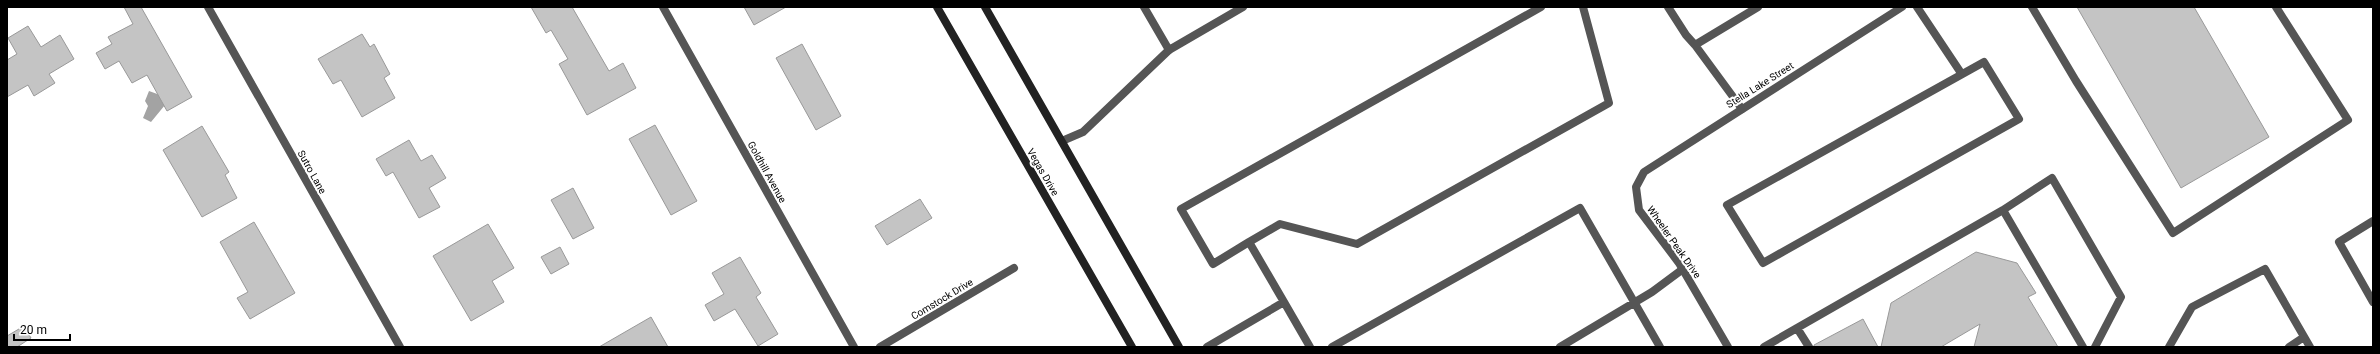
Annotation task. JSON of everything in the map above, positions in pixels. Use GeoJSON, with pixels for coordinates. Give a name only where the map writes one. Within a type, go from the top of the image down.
{"type":"FeatureCollection","features":[{"type":"Feature","properties":{"kind":"main road","name":"Vegas Drive"},"geometry":{"type":"LineString","coordinates":[[937,7],[1132,347]]}},
{"type":"Feature","properties":{"kind":"main road"},"geometry":{"type":"LineString","coordinates":[[985,7],[1179,347]]}},
{"type":"Feature","properties":{"kind":"street","name":"Sutro Lane"},"geometry":{"type":"LineString","coordinates":[[208,7],[400,347]]}},
{"type":"Feature","properties":{"kind":"street","name":"Goldhill Avenue"},"geometry":{"type":"LineString","coordinates":[[663,7],[854,347]]}},
{"type":"Feature","properties":{"kind":"street"},"geometry":{"type":"LineString","coordinates":[[1144,7],[1169,50]]}},
{"type":"Feature","properties":{"kind":"street"},"geometry":{"type":"LineString","coordinates":[[1062,141],[1083,132],[1169,50],[1243,7]]}},
{"type":"Feature","properties":{"kind":"street"},"geometry":{"type":"LineString","coordinates":[[1541,7],[1182,209],[1213,264],[1280,224],[1357,244],[1610,103],[1583,7]]}},
{"type":"Feature","properties":{"kind":"street"},"geometry":{"type":"LineString","coordinates":[[1668,7],[1686,35],[1742,109]]}},
{"type":"Feature","properties":{"kind":"street"},"geometry":{"type":"LineString","coordinates":[[1695,45],[1758,7]]}},
{"type":"Feature","properties":{"kind":"street","name":"Stella Lake Street"},"geometry":{"type":"LineString","coordinates":[[1636,187],[1644,172],[1902,7]]}},
{"type":"Feature","properties":{"kind":"street"},"geometry":{"type":"LineString","coordinates":[[1917,7],[1961,73]]}},
{"type":"Feature","properties":{"kind":"street"},"geometry":{"type":"LineString","coordinates":[[2032,7],[2076,81],[2173,233],[2348,120],[2276,7]]}},
{"type":"Feature","properties":{"kind":"street"},"geometry":{"type":"LineString","coordinates":[[1984,62],[2019,119],[1763,263],[1727,205],[1961,73],[1984,62]]}},
{"type":"Feature","properties":{"kind":"street"},"geometry":{"type":"LineString","coordinates":[[1764,347],[2003,210],[2052,178],[2122,297],[2095,347]]}},
{"type":"Feature","properties":{"kind":"street","name":"Wheeler Peak Drive"},"geometry":{"type":"LineString","coordinates":[[1636,187],[1639,210],[1683,269],[1728,347]]}},
{"type":"Feature","properties":{"kind":"street"},"geometry":{"type":"LineString","coordinates":[[1332,347],[1580,208],[1660,347]]}},
{"type":"Feature","properties":{"kind":"street"},"geometry":{"type":"LineString","coordinates":[[2003,210],[2083,347]]}},
{"type":"Feature","properties":{"kind":"street"},"geometry":{"type":"LineString","coordinates":[[2373,221],[2339,242],[2373,302]]}},
{"type":"Feature","properties":{"kind":"street"},"geometry":{"type":"LineString","coordinates":[[1250,242],[1310,347]]}},
{"type":"Feature","properties":{"kind":"street","name":"Comstock Drive"},"geometry":{"type":"LineString","coordinates":[[880,347],[1014,268]]}},
{"type":"Feature","properties":{"kind":"street"},"geometry":{"type":"LineString","coordinates":[[1560,347],[1635,303],[1683,269]]}},
{"type":"Feature","properties":{"kind":"street"},"geometry":{"type":"LineString","coordinates":[[2169,347],[2192,307],[2265,269],[2310,347]]}},
{"type":"Feature","properties":{"kind":"street"},"geometry":{"type":"LineString","coordinates":[[1207,347],[1284,302]]}},
{"type":"Feature","properties":{"kind":"street"},"geometry":{"type":"LineString","coordinates":[[1797,328],[1808,347]]}},
{"type":"Feature","properties":{"kind":"street"},"geometry":{"type":"LineString","coordinates":[[2289,347],[2304,337]]}},
{"type":"Feature","properties":{"kind":"shaded area"},"geometry":{"type":"Polygon","coordinates":[[[149,91],[160,95],[165,105],[151,122],[143,118],[148,106],[145,101],[149,91]]]}},
{"type":"Feature","properties":{"kind":"building"},"geometry":{"type":"Polygon","coordinates":[[[124,7],[141,7],[192,97],[167,111],[147,75],[132,83],[119,61],[105,69],[96,53],[112,44],[108,37],[133,24],[124,7]]]}},
{"type":"Feature","properties":{"kind":"building"},"geometry":{"type":"Polygon","coordinates":[[[531,7],[572,7],[609,71],[623,63],[636,88],[587,115],[559,64],[568,59],[551,30],[546,33],[531,7]]]}},
{"type":"Feature","properties":{"kind":"building"},"geometry":{"type":"Polygon","coordinates":[[[744,7],[786,7],[754,25],[744,7]]]}},
{"type":"Feature","properties":{"kind":"building"},"geometry":{"type":"Polygon","coordinates":[[[2077,7],[2194,7],[2269,137],[2181,188],[2077,7]]]}},
{"type":"Feature","properties":{"kind":"building"},"geometry":{"type":"Polygon","coordinates":[[[28,26],[41,47],[60,35],[74,59],[49,74],[55,83],[34,96],[28,85],[7,97],[7,60],[17,54],[8,38],[28,26]]]}},
{"type":"Feature","properties":{"kind":"building"},"geometry":{"type":"Polygon","coordinates":[[[362,34],[370,47],[374,44],[390,74],[384,78],[395,98],[362,117],[341,80],[333,84],[318,59],[362,34]]]}},
{"type":"Feature","properties":{"kind":"building"},"geometry":{"type":"Polygon","coordinates":[[[802,44],[841,116],[816,130],[776,58],[802,44]]]}},
{"type":"Feature","properties":{"kind":"building"},"geometry":{"type":"Polygon","coordinates":[[[655,125],[697,201],[671,215],[629,139],[655,125]]]}},
{"type":"Feature","properties":{"kind":"building"},"geometry":{"type":"Polygon","coordinates":[[[202,126],[229,172],[225,175],[237,198],[202,217],[163,150],[202,126]]]}},
{"type":"Feature","properties":{"kind":"building"},"geometry":{"type":"Polygon","coordinates":[[[409,140],[421,161],[432,155],[446,178],[429,188],[440,207],[419,218],[393,172],[386,176],[376,159],[409,140]]]}},
{"type":"Feature","properties":{"kind":"building"},"geometry":{"type":"Polygon","coordinates":[[[573,188],[594,228],[573,239],[551,200],[573,188]]]}},
{"type":"Feature","properties":{"kind":"building"},"geometry":{"type":"Polygon","coordinates":[[[920,199],[932,218],[887,245],[875,226],[920,199]]]}},
{"type":"Feature","properties":{"kind":"building"},"geometry":{"type":"Polygon","coordinates":[[[254,222],[295,293],[250,319],[237,298],[248,292],[220,242],[254,222]]]}},
{"type":"Feature","properties":{"kind":"building"},"geometry":{"type":"Polygon","coordinates":[[[488,224],[514,268],[492,281],[504,302],[471,321],[433,256],[488,224]]]}},
{"type":"Feature","properties":{"kind":"building"},"geometry":{"type":"Polygon","coordinates":[[[560,247],[569,264],[551,274],[541,257],[560,247]]]}},
{"type":"Feature","properties":{"kind":"building"},"geometry":{"type":"Polygon","coordinates":[[[1976,252],[2017,263],[2036,293],[2028,297],[2058,347],[1974,347],[1980,324],[1941,347],[1881,347],[1891,303],[1976,252]]]}},
{"type":"Feature","properties":{"kind":"building"},"geometry":{"type":"Polygon","coordinates":[[[740,257],[761,293],[756,297],[778,334],[758,346],[735,309],[714,321],[705,305],[724,294],[712,273],[740,257]]]}},
{"type":"Feature","properties":{"kind":"building"},"geometry":{"type":"Polygon","coordinates":[[[651,317],[668,347],[599,347],[651,317]]]}},
{"type":"Feature","properties":{"kind":"building"},"geometry":{"type":"Polygon","coordinates":[[[1863,319],[1878,347],[1814,347],[1814,345],[1863,319]]]}},
{"type":"Feature","properties":{"kind":"building"},"geometry":{"type":"Polygon","coordinates":[[[24,326],[31,338],[17,347],[7,347],[7,336],[24,326]]]}}]}
